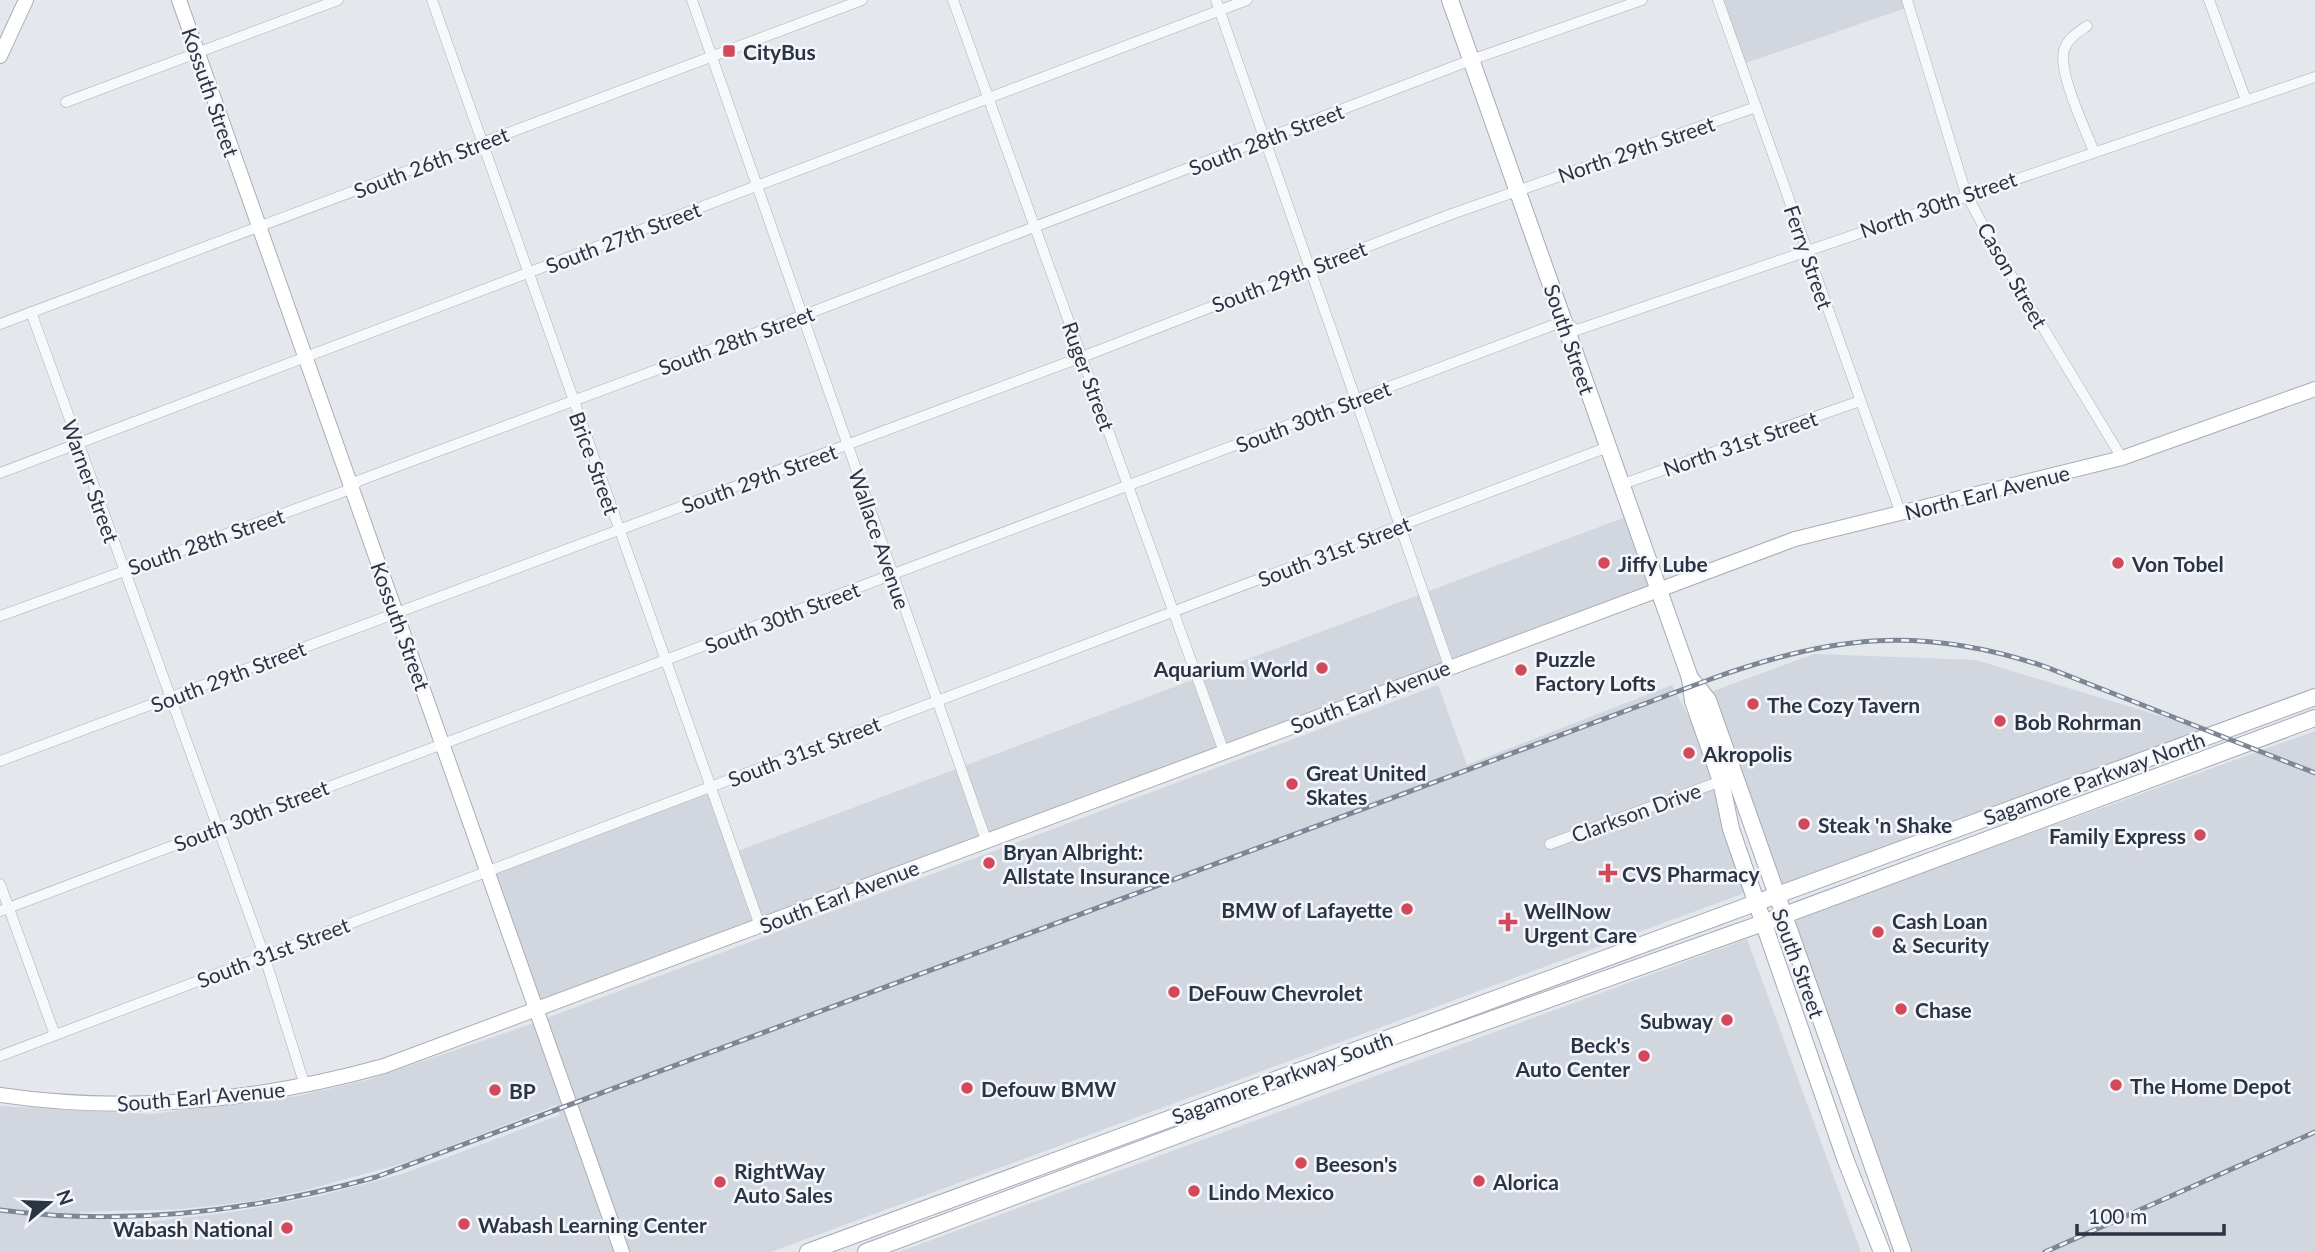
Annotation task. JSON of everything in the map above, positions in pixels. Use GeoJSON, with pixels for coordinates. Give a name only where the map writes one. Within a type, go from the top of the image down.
{"type":"FeatureCollection","features":[{"type":"Feature","properties":{"kind":"main road","name":"South Street"},"geometry":{"type":"LineString","coordinates":[[1450,0],[1690,678],[1693,701],[1721,781],[1731,829],[1755,901],[1846,1161],[1882,1252]]}},
{"type":"Feature","properties":{"kind":"main road","name":"South Street"},"geometry":{"type":"LineString","coordinates":[[1690,678],[1706,694],[1774,894],[1903,1252]]}},
{"type":"Feature","properties":{"kind":"main road","name":"Sagamore Parkway North"},"geometry":{"type":"LineString","coordinates":[[1755,901],[2315,697]]}},
{"type":"Feature","properties":{"kind":"main road","name":"Sagamore Parkway North"},"geometry":{"type":"LineString","coordinates":[[1763,923],[2315,718]]}},
{"type":"Feature","properties":{"kind":"main road","name":"Sagamore Parkway South"},"geometry":{"type":"LineString","coordinates":[[807,1252],[1755,901]]}},
{"type":"Feature","properties":{"kind":"main road","name":"Sagamore Parkway South"},"geometry":{"type":"LineString","coordinates":[[866,1252],[1386,1057],[1763,923]]}},
{"type":"Feature","properties":{"kind":"street"},"geometry":{"type":"LineString","coordinates":[[0,56],[26,0]]}},
{"type":"Feature","properties":{"kind":"street","name":"Kossuth Street"},"geometry":{"type":"LineString","coordinates":[[179,0],[622,1252]]}},
{"type":"Feature","properties":{"kind":"street"},"geometry":{"type":"LineString","coordinates":[[66,102],[338,0]]}},
{"type":"Feature","properties":{"kind":"street","name":"Brice Street"},"geometry":{"type":"LineString","coordinates":[[432,0],[760,926]]}},
{"type":"Feature","properties":{"kind":"street","name":"Wallace Avenue"},"geometry":{"type":"LineString","coordinates":[[692,0],[986,841]]}},
{"type":"Feature","properties":{"kind":"street","name":"South 26th Street"},"geometry":{"type":"LineString","coordinates":[[0,324],[862,0]]}},
{"type":"Feature","properties":{"kind":"street","name":"Ruger Street"},"geometry":{"type":"LineString","coordinates":[[953,0],[1224,752]]}},
{"type":"Feature","properties":{"kind":"street","name":"South 27th Street"},"geometry":{"type":"LineString","coordinates":[[0,473],[989,98],[1218,5],[1247,0]]}},
{"type":"Feature","properties":{"kind":"street","name":"South 28th Street"},"geometry":{"type":"LineString","coordinates":[[0,616],[352,488],[359,481],[572,400],[802,316],[1471,61],[1642,0]]}},
{"type":"Feature","properties":{"kind":"street","name":"Ferry Street"},"geometry":{"type":"LineString","coordinates":[[1717,0],[1901,514]]}},
{"type":"Feature","properties":{"kind":"street","name":"Cason Street"},"geometry":{"type":"LineString","coordinates":[[1907,0],[1966,194],[2001,260],[2122,458]]}},
{"type":"Feature","properties":{"kind":"street"},"geometry":{"type":"LineString","coordinates":[[2209,0],[2246,100]]}},
{"type":"Feature","properties":{"kind":"street"},"geometry":{"type":"LineString","coordinates":[[1218,5],[1449,666]]}},
{"type":"Feature","properties":{"kind":"street"},"geometry":{"type":"LineString","coordinates":[[2087,26],[2071,37],[2064,49],[2063,65],[2094,152]]}},
{"type":"Feature","properties":{"kind":"street","name":"North 30th Street"},"geometry":{"type":"LineString","coordinates":[[1564,321],[1577,330],[1966,194],[2315,77]]}},
{"type":"Feature","properties":{"kind":"street","name":"North 29th Street"},"geometry":{"type":"LineString","coordinates":[[1517,190],[1755,107]]}},
{"type":"Feature","properties":{"kind":"street","name":"South 29th Street"},"geometry":{"type":"LineString","coordinates":[[0,761],[1082,357],[1517,190]]}},
{"type":"Feature","properties":{"kind":"street","name":"Warner Street"},"geometry":{"type":"LineString","coordinates":[[31,313],[264,955],[305,1086]]}},
{"type":"Feature","properties":{"kind":"street","name":"South 30th Street"},"geometry":{"type":"LineString","coordinates":[[4,909],[1564,321]]}},
{"type":"Feature","properties":{"kind":"street","name":"North Earl Avenue"},"geometry":{"type":"LineString","coordinates":[[1658,590],[1795,539],[2122,458],[2315,389]]}},
{"type":"Feature","properties":{"kind":"street","name":"North 31st Street"},"geometry":{"type":"LineString","coordinates":[[1620,485],[1860,401]]}},
{"type":"Feature","properties":{"kind":"street","name":"South 31st Street"},"geometry":{"type":"LineString","coordinates":[[0,1056],[1608,447]]}},
{"type":"Feature","properties":{"kind":"street","name":"South Earl Avenue"},"geometry":{"type":"LineString","coordinates":[[0,1095],[83,1104],[144,1104],[230,1098],[305,1086],[384,1066],[1658,590]]}},
{"type":"Feature","properties":{"kind":"street","name":"Clarkson Drive"},"geometry":{"type":"LineString","coordinates":[[1550,844],[1721,781]]}},
{"type":"Feature","properties":{"kind":"street"},"geometry":{"type":"LineString","coordinates":[[0,884],[4,909],[55,1035]]}},
{"type":"Feature","properties":{"kind":"shaded area"},"geometry":{"type":"Polygon","coordinates":[[[1718,0],[1907,0],[1909,7],[1740,65],[1718,0]]]}},
{"type":"Feature","properties":{"kind":"shaded area"},"geometry":{"type":"Polygon","coordinates":[[[1631,515],[1658,590],[538,1009],[489,871],[709,787],[733,853],[1631,515]]]}},
{"type":"Feature","properties":{"kind":"shaded area"},"geometry":{"type":"Polygon","coordinates":[[[1814,654],[1976,660],[2216,733],[1774,894],[1705,694],[1814,654]]]}},
{"type":"Feature","properties":{"kind":"shaded area"},"geometry":{"type":"Polygon","coordinates":[[[1438,685],[1467,765],[1672,685],[1691,721],[1750,891],[771,1252],[0,1252],[0,1106],[151,1114],[298,1096],[371,1079],[528,1025],[1438,685]],[[556,1105],[415,1160],[306,1190],[254,1201],[182,1209],[80,1212],[79,1219],[148,1222],[234,1212],[323,1195],[402,1174],[560,1115],[556,1105]]]}},
{"type":"Feature","properties":{"kind":"shaded area"},"geometry":{"type":"Polygon","coordinates":[[[2315,731],[2315,1252],[1909,1252],[1792,920],[2315,731]]]}},
{"type":"Feature","properties":{"kind":"shaded area"},"geometry":{"type":"Polygon","coordinates":[[[1747,939],[1861,1252],[899,1252],[1747,939]]]}},
{"type":"Feature","properties":{"kind":"railway"},"geometry":{"type":"LineString","coordinates":[[0,1210],[95,1217],[190,1213],[284,1199],[376,1177],[1711,679],[1755,664],[1837,645],[1917,641],[1958,645],[2001,654],[2046,667],[2315,773]]}},
{"type":"Feature","properties":{"kind":"railway"},"geometry":{"type":"LineString","coordinates":[[2045,1252],[2315,1132]]}},
{"type":"Feature","properties":{"kind":"place","name":"CityBus"},"geometry":{"type":"Point","coordinates":[729,51]}},
{"type":"Feature","properties":{"kind":"place","name":"Jiffy Lube"},"geometry":{"type":"Point","coordinates":[1604,563]}},
{"type":"Feature","properties":{"kind":"place","name":"Von Tobel"},"geometry":{"type":"Point","coordinates":[2118,563]}},
{"type":"Feature","properties":{"kind":"place","name":"Aquarium World"},"geometry":{"type":"Point","coordinates":[1322,668]}},
{"type":"Feature","properties":{"kind":"place","name":"Puzzle Factory Lofts"},"geometry":{"type":"Point","coordinates":[1521,670]}},
{"type":"Feature","properties":{"kind":"place","name":"The Cozy Tavern"},"geometry":{"type":"Point","coordinates":[1753,704]}},
{"type":"Feature","properties":{"kind":"place","name":"Bob Rohrman"},"geometry":{"type":"Point","coordinates":[2000,721]}},
{"type":"Feature","properties":{"kind":"place","name":"Akropolis"},"geometry":{"type":"Point","coordinates":[1689,753]}},
{"type":"Feature","properties":{"kind":"place","name":"Great United Skates"},"geometry":{"type":"Point","coordinates":[1292,784]}},
{"type":"Feature","properties":{"kind":"place","name":"Steak 'n Shake"},"geometry":{"type":"Point","coordinates":[1804,824]}},
{"type":"Feature","properties":{"kind":"place","name":"Family Express"},"geometry":{"type":"Point","coordinates":[2200,835]}},
{"type":"Feature","properties":{"kind":"place","name":"Bryan Albright: Allstate Insurance"},"geometry":{"type":"Point","coordinates":[989,863]}},
{"type":"Feature","properties":{"kind":"place","name":"CVS Pharmacy"},"geometry":{"type":"Point","coordinates":[1608,873]}},
{"type":"Feature","properties":{"kind":"place","name":"BMW of Lafayette"},"geometry":{"type":"Point","coordinates":[1407,909]}},
{"type":"Feature","properties":{"kind":"place","name":"WellNow Urgent Care"},"geometry":{"type":"Point","coordinates":[1508,922]}},
{"type":"Feature","properties":{"kind":"place","name":"Cash Loan & Security"},"geometry":{"type":"Point","coordinates":[1878,932]}},
{"type":"Feature","properties":{"kind":"place","name":"DeFouw Chevrolet"},"geometry":{"type":"Point","coordinates":[1174,992]}},
{"type":"Feature","properties":{"kind":"place","name":"Chase"},"geometry":{"type":"Point","coordinates":[1901,1009]}},
{"type":"Feature","properties":{"kind":"place","name":"Subway"},"geometry":{"type":"Point","coordinates":[1727,1020]}},
{"type":"Feature","properties":{"kind":"place","name":"Beck's Auto Center"},"geometry":{"type":"Point","coordinates":[1644,1056]}},
{"type":"Feature","properties":{"kind":"place","name":"The Home Depot"},"geometry":{"type":"Point","coordinates":[2116,1085]}},
{"type":"Feature","properties":{"kind":"place","name":"Defouw BMW"},"geometry":{"type":"Point","coordinates":[967,1088]}},
{"type":"Feature","properties":{"kind":"place","name":"BP"},"geometry":{"type":"Point","coordinates":[495,1090]}},
{"type":"Feature","properties":{"kind":"place","name":"Beeson's"},"geometry":{"type":"Point","coordinates":[1301,1163]}},
{"type":"Feature","properties":{"kind":"place","name":"Alorica"},"geometry":{"type":"Point","coordinates":[1479,1181]}},
{"type":"Feature","properties":{"kind":"place","name":"RightWay Auto Sales"},"geometry":{"type":"Point","coordinates":[720,1182]}},
{"type":"Feature","properties":{"kind":"place","name":"Lindo Mexico"},"geometry":{"type":"Point","coordinates":[1194,1191]}},
{"type":"Feature","properties":{"kind":"place","name":"Wabash Learning Center"},"geometry":{"type":"Point","coordinates":[464,1224]}},
{"type":"Feature","properties":{"kind":"place","name":"Wabash National"},"geometry":{"type":"Point","coordinates":[287,1228]}}]}
